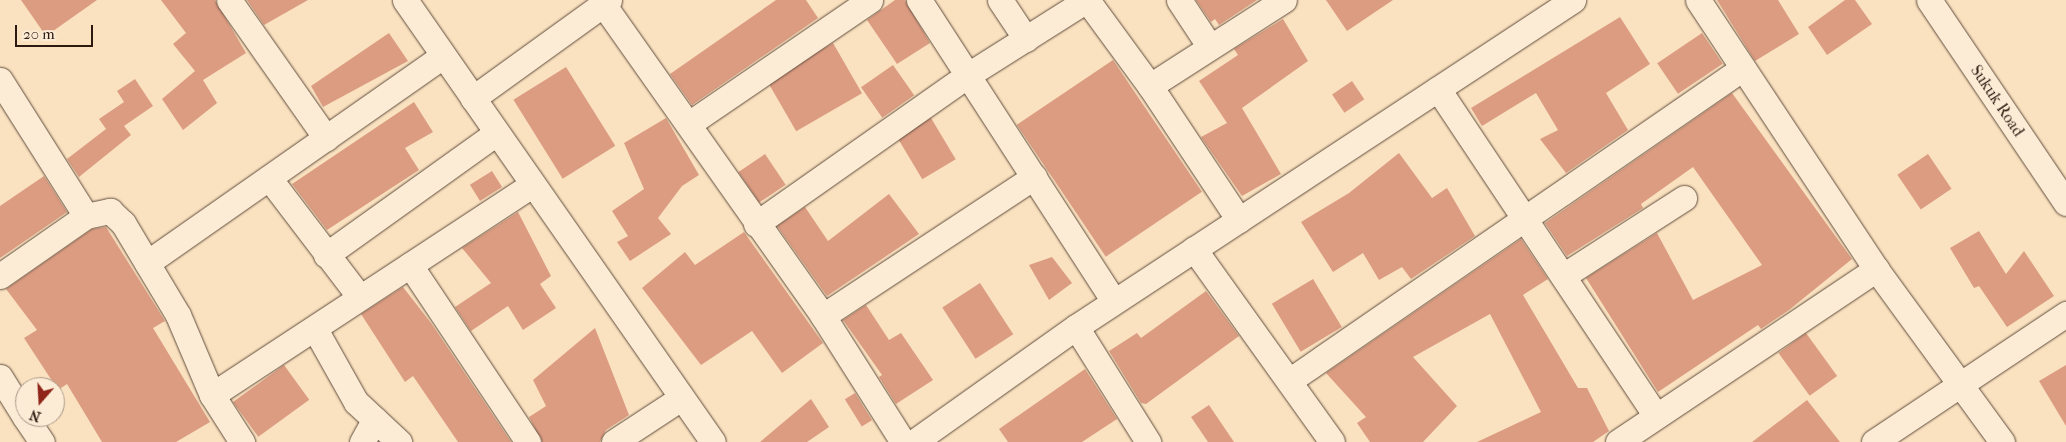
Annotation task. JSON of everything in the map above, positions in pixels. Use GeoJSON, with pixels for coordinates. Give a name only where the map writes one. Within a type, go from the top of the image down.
{"type":"FeatureCollection","features":[{"type":"Feature","properties":{"kind":"street"},"geometry":{"type":"LineString","coordinates":[[229,0],[326,138]]}},
{"type":"Feature","properties":{"kind":"street"},"geometry":{"type":"LineString","coordinates":[[405,0],[495,134],[712,442]]}},
{"type":"Feature","properties":{"kind":"street"},"geometry":{"type":"LineString","coordinates":[[690,123],[870,0]]}},
{"type":"Feature","properties":{"kind":"street"},"geometry":{"type":"LineString","coordinates":[[919,0],[1114,302]]}},
{"type":"Feature","properties":{"kind":"street"},"geometry":{"type":"LineString","coordinates":[[1000,0],[1026,39]]}},
{"type":"Feature","properties":{"kind":"street"},"geometry":{"type":"LineString","coordinates":[[1179,0],[1210,47]]}},
{"type":"Feature","properties":{"kind":"street"},"geometry":{"type":"LineString","coordinates":[[1150,86],[1284,0]]}},
{"type":"Feature","properties":{"kind":"street"},"geometry":{"type":"LineString","coordinates":[[914,442],[1076,327],[1573,0]]}},
{"type":"Feature","properties":{"kind":"street"},"geometry":{"type":"LineString","coordinates":[[1698,0],[1876,268],[1963,383],[2002,442]]}},
{"type":"Feature","properties":{"kind":"street","name":"Sukuk Road"},"geometry":{"type":"LineString","coordinates":[[1929,0],[2063,191]]}},
{"type":"Feature","properties":{"kind":"street"},"geometry":{"type":"LineString","coordinates":[[756,224],[968,75],[1086,1],[1150,86],[1239,220]]}},
{"type":"Feature","properties":{"kind":"street"},"geometry":{"type":"LineString","coordinates":[[472,98],[606,2],[690,123],[756,224],[823,316],[903,442]]}},
{"type":"Feature","properties":{"kind":"street"},"geometry":{"type":"LineString","coordinates":[[147,263],[444,56]]}},
{"type":"Feature","properties":{"kind":"street"},"geometry":{"type":"LineString","coordinates":[[1289,381],[1526,220],[1743,68]]}},
{"type":"Feature","properties":{"kind":"street"},"geometry":{"type":"LineString","coordinates":[[0,80],[86,216]]}},
{"type":"Feature","properties":{"kind":"street"},"geometry":{"type":"LineString","coordinates":[[1438,89],[1656,416]]}},
{"type":"Feature","properties":{"kind":"street"},"geometry":{"type":"LineString","coordinates":[[326,255],[495,134]]}},
{"type":"Feature","properties":{"kind":"street"},"geometry":{"type":"LineString","coordinates":[[823,316],[1034,177]]}},
{"type":"Feature","properties":{"kind":"street"},"geometry":{"type":"LineString","coordinates":[[269,178],[359,296]]}},
{"type":"Feature","properties":{"kind":"street"},"geometry":{"type":"LineString","coordinates":[[212,394],[315,329],[359,296],[532,185]]}},
{"type":"Feature","properties":{"kind":"street"},"geometry":{"type":"LineString","coordinates":[[1562,276],[1684,198]]}},
{"type":"Feature","properties":{"kind":"street"},"geometry":{"type":"LineString","coordinates":[[0,276],[86,216],[110,211],[147,263],[178,315],[233,439]]}},
{"type":"Feature","properties":{"kind":"street"},"geometry":{"type":"LineString","coordinates":[[1194,249],[1332,442]]}},
{"type":"Feature","properties":{"kind":"street"},"geometry":{"type":"LineString","coordinates":[[410,265],[528,442]]}},
{"type":"Feature","properties":{"kind":"street"},"geometry":{"type":"LineString","coordinates":[[1618,442],[1876,268]]}},
{"type":"Feature","properties":{"kind":"street"},"geometry":{"type":"LineString","coordinates":[[1874,442],[2066,314]]}},
{"type":"Feature","properties":{"kind":"street"},"geometry":{"type":"LineString","coordinates":[[1076,327],[1148,442]]}},
{"type":"Feature","properties":{"kind":"street"},"geometry":{"type":"LineString","coordinates":[[315,329],[356,402],[399,442]]}},
{"type":"Feature","properties":{"kind":"street"},"geometry":{"type":"LineString","coordinates":[[0,377],[15,410]]}},
{"type":"Feature","properties":{"kind":"street"},"geometry":{"type":"LineString","coordinates":[[614,442],[681,398]]}},
{"type":"Feature","properties":{"kind":"street"},"geometry":{"type":"LineString","coordinates":[[362,442],[374,419]]}},
{"type":"Feature","properties":{"kind":"street"},"geometry":{"type":"LineString","coordinates":[[29,427],[42,442]]}},
{"type":"Feature","properties":{"kind":"building"},"geometry":{"type":"Polygon","coordinates":[[[21,0],[97,0],[46,36],[21,0]]]}},
{"type":"Feature","properties":{"kind":"building"},"geometry":{"type":"Polygon","coordinates":[[[161,0],[215,0],[246,53],[203,80],[217,103],[183,130],[162,99],[195,71],[173,44],[186,33],[161,0]]]}},
{"type":"Feature","properties":{"kind":"building"},"geometry":{"type":"Polygon","coordinates":[[[247,0],[308,0],[264,25],[247,0]]]}},
{"type":"Feature","properties":{"kind":"building"},"geometry":{"type":"Polygon","coordinates":[[[776,0],[806,0],[818,18],[692,105],[670,74],[776,0]]]}},
{"type":"Feature","properties":{"kind":"building"},"geometry":{"type":"Polygon","coordinates":[[[895,0],[905,0],[930,43],[897,64],[867,20],[895,0]]]}},
{"type":"Feature","properties":{"kind":"building"},"geometry":{"type":"Polygon","coordinates":[[[1196,0],[1257,0],[1219,25],[1215,19],[1211,22],[1196,0]]]}},
{"type":"Feature","properties":{"kind":"building"},"geometry":{"type":"Polygon","coordinates":[[[1326,0],[1393,0],[1347,31],[1326,0]]]}},
{"type":"Feature","properties":{"kind":"building"},"geometry":{"type":"Polygon","coordinates":[[[1717,0],[1778,0],[1799,34],[1755,61],[1717,0]]]}},
{"type":"Feature","properties":{"kind":"building"},"geometry":{"type":"Polygon","coordinates":[[[1845,0],[1855,0],[1872,24],[1827,55],[1808,27],[1845,0]]]}},
{"type":"Feature","properties":{"kind":"building"},"geometry":{"type":"Polygon","coordinates":[[[1620,17],[1650,64],[1606,93],[1628,130],[1566,173],[1540,139],[1558,130],[1536,93],[1482,126],[1471,108],[1620,17]]]}},
{"type":"Feature","properties":{"kind":"building"},"geometry":{"type":"Polygon","coordinates":[[[1283,19],[1308,61],[1242,108],[1281,174],[1242,196],[1201,137],[1227,123],[1199,81],[1238,55],[1234,49],[1283,19]]]}},
{"type":"Feature","properties":{"kind":"building"},"geometry":{"type":"Polygon","coordinates":[[[389,33],[408,61],[323,107],[311,86],[389,33]]]}},
{"type":"Feature","properties":{"kind":"building"},"geometry":{"type":"Polygon","coordinates":[[[1702,33],[1723,64],[1678,94],[1657,63],[1702,33]]]}},
{"type":"Feature","properties":{"kind":"building"},"geometry":{"type":"Polygon","coordinates":[[[833,43],[862,93],[796,131],[767,81],[833,43]]]}},
{"type":"Feature","properties":{"kind":"building"},"geometry":{"type":"Polygon","coordinates":[[[1113,60],[1202,192],[1106,257],[1017,125],[1113,60]]]}},
{"type":"Feature","properties":{"kind":"building"},"geometry":{"type":"Polygon","coordinates":[[[893,65],[914,95],[882,118],[861,87],[893,65]]]}},
{"type":"Feature","properties":{"kind":"building"},"geometry":{"type":"Polygon","coordinates":[[[566,67],[615,146],[563,179],[513,100],[566,67]]]}},
{"type":"Feature","properties":{"kind":"building"},"geometry":{"type":"Polygon","coordinates":[[[135,79],[153,106],[124,126],[131,135],[79,177],[67,159],[106,129],[99,119],[124,102],[117,91],[135,79]]]}},
{"type":"Feature","properties":{"kind":"building"},"geometry":{"type":"Polygon","coordinates":[[[1352,81],[1364,99],[1344,113],[1332,94],[1352,81]]]}},
{"type":"Feature","properties":{"kind":"building"},"geometry":{"type":"Polygon","coordinates":[[[1732,93],[1852,259],[1789,310],[1761,329],[1758,325],[1658,392],[1586,278],[1657,233],[1693,300],[1762,265],[1693,167],[1641,204],[1643,208],[1567,256],[1545,223],[1732,93]]]}},
{"type":"Feature","properties":{"kind":"building"},"geometry":{"type":"Polygon","coordinates":[[[414,102],[433,132],[405,148],[419,170],[327,230],[292,184],[414,102]]]}},
{"type":"Feature","properties":{"kind":"building"},"geometry":{"type":"Polygon","coordinates":[[[666,118],[699,175],[682,186],[658,218],[671,234],[630,261],[617,242],[628,236],[612,211],[644,189],[624,143],[666,118]]]}},
{"type":"Feature","properties":{"kind":"building"},"geometry":{"type":"Polygon","coordinates":[[[931,118],[956,159],[922,179],[898,138],[931,118]]]}},
{"type":"Feature","properties":{"kind":"building"},"geometry":{"type":"Polygon","coordinates":[[[1399,153],[1432,198],[1447,188],[1475,236],[1411,279],[1402,267],[1379,280],[1363,253],[1333,272],[1301,222],[1349,193],[1399,153]]]}},
{"type":"Feature","properties":{"kind":"building"},"geometry":{"type":"Polygon","coordinates":[[[765,154],[786,185],[759,203],[738,172],[765,154]]]}},
{"type":"Feature","properties":{"kind":"building"},"geometry":{"type":"Polygon","coordinates":[[[1928,154],[1951,189],[1921,210],[1897,175],[1928,154]]]}},
{"type":"Feature","properties":{"kind":"building"},"geometry":{"type":"Polygon","coordinates":[[[492,171],[502,187],[480,201],[470,185],[492,171]]]}},
{"type":"Feature","properties":{"kind":"building"},"geometry":{"type":"Polygon","coordinates":[[[44,176],[67,212],[0,258],[0,206],[44,176]]]}},
{"type":"Feature","properties":{"kind":"building"},"geometry":{"type":"Polygon","coordinates":[[[889,194],[919,234],[827,296],[777,226],[805,207],[828,241],[889,194]]]}},
{"type":"Feature","properties":{"kind":"building"},"geometry":{"type":"Polygon","coordinates":[[[518,212],[551,276],[540,284],[556,308],[523,330],[508,306],[471,331],[455,307],[491,283],[462,248],[518,212]]]}},
{"type":"Feature","properties":{"kind":"building"},"geometry":{"type":"Polygon","coordinates":[[[106,227],[165,321],[153,328],[210,422],[176,442],[102,442],[67,384],[65,385],[65,377],[50,377],[24,338],[37,330],[6,289],[92,229],[106,227]]]}},
{"type":"Feature","properties":{"kind":"building"},"geometry":{"type":"Polygon","coordinates":[[[1979,231],[2006,274],[2024,251],[2054,296],[2007,327],[1979,286],[1974,288],[1950,248],[1979,231]]]}},
{"type":"Feature","properties":{"kind":"building"},"geometry":{"type":"Polygon","coordinates":[[[744,232],[823,343],[782,373],[752,331],[701,365],[642,288],[685,252],[695,265],[744,232]]]}},
{"type":"Feature","properties":{"kind":"building"},"geometry":{"type":"Polygon","coordinates":[[[1521,239],[1548,279],[1523,295],[1578,388],[1587,388],[1609,431],[1593,442],[1477,442],[1541,412],[1490,314],[1413,357],[1457,406],[1423,442],[1370,442],[1357,423],[1366,417],[1326,373],[1521,239]]]}},
{"type":"Feature","properties":{"kind":"building"},"geometry":{"type":"Polygon","coordinates":[[[1052,257],[1072,283],[1049,300],[1029,265],[1052,257]]]}},
{"type":"Feature","properties":{"kind":"building"},"geometry":{"type":"Polygon","coordinates":[[[1313,279],[1342,327],[1301,352],[1272,304],[1313,279]]]}},
{"type":"Feature","properties":{"kind":"building"},"geometry":{"type":"Polygon","coordinates":[[[980,283],[1013,334],[975,359],[942,308],[980,283]]]}},
{"type":"Feature","properties":{"kind":"building"},"geometry":{"type":"Polygon","coordinates":[[[403,287],[431,323],[511,442],[458,442],[413,376],[405,382],[361,314],[403,287]]]}},
{"type":"Feature","properties":{"kind":"building"},"geometry":{"type":"Polygon","coordinates":[[[1206,291],[1239,336],[1146,404],[1141,403],[1109,351],[1137,333],[1141,338],[1206,291]]]}},
{"type":"Feature","properties":{"kind":"building"},"geometry":{"type":"Polygon","coordinates":[[[866,305],[889,340],[901,333],[933,380],[896,404],[879,377],[882,375],[843,320],[866,305]]]}},
{"type":"Feature","properties":{"kind":"building"},"geometry":{"type":"Polygon","coordinates":[[[595,328],[629,415],[606,430],[600,442],[542,442],[529,417],[546,406],[533,380],[595,328]]]}},
{"type":"Feature","properties":{"kind":"building"},"geometry":{"type":"Polygon","coordinates":[[[1806,333],[1837,376],[1810,396],[1778,353],[1806,333]]]}},
{"type":"Feature","properties":{"kind":"building"},"geometry":{"type":"Polygon","coordinates":[[[284,365],[309,400],[258,437],[233,402],[284,365]]]}},
{"type":"Feature","properties":{"kind":"building"},"geometry":{"type":"Polygon","coordinates":[[[2066,365],[2066,426],[2039,381],[2066,365]]]}},
{"type":"Feature","properties":{"kind":"building"},"geometry":{"type":"Polygon","coordinates":[[[1085,369],[1117,419],[1082,442],[1008,442],[999,429],[1085,369]]]}},
{"type":"Feature","properties":{"kind":"building"},"geometry":{"type":"Polygon","coordinates":[[[855,393],[872,420],[862,426],[845,399],[855,393]]]}},
{"type":"Feature","properties":{"kind":"building"},"geometry":{"type":"Polygon","coordinates":[[[811,399],[829,427],[807,442],[760,442],[811,399]]]}},
{"type":"Feature","properties":{"kind":"building"},"geometry":{"type":"Polygon","coordinates":[[[1807,400],[1840,442],[1752,442],[1807,400]]]}},
{"type":"Feature","properties":{"kind":"building"},"geometry":{"type":"Polygon","coordinates":[[[1209,405],[1234,442],[1208,442],[1191,417],[1209,405]]]}}]}
